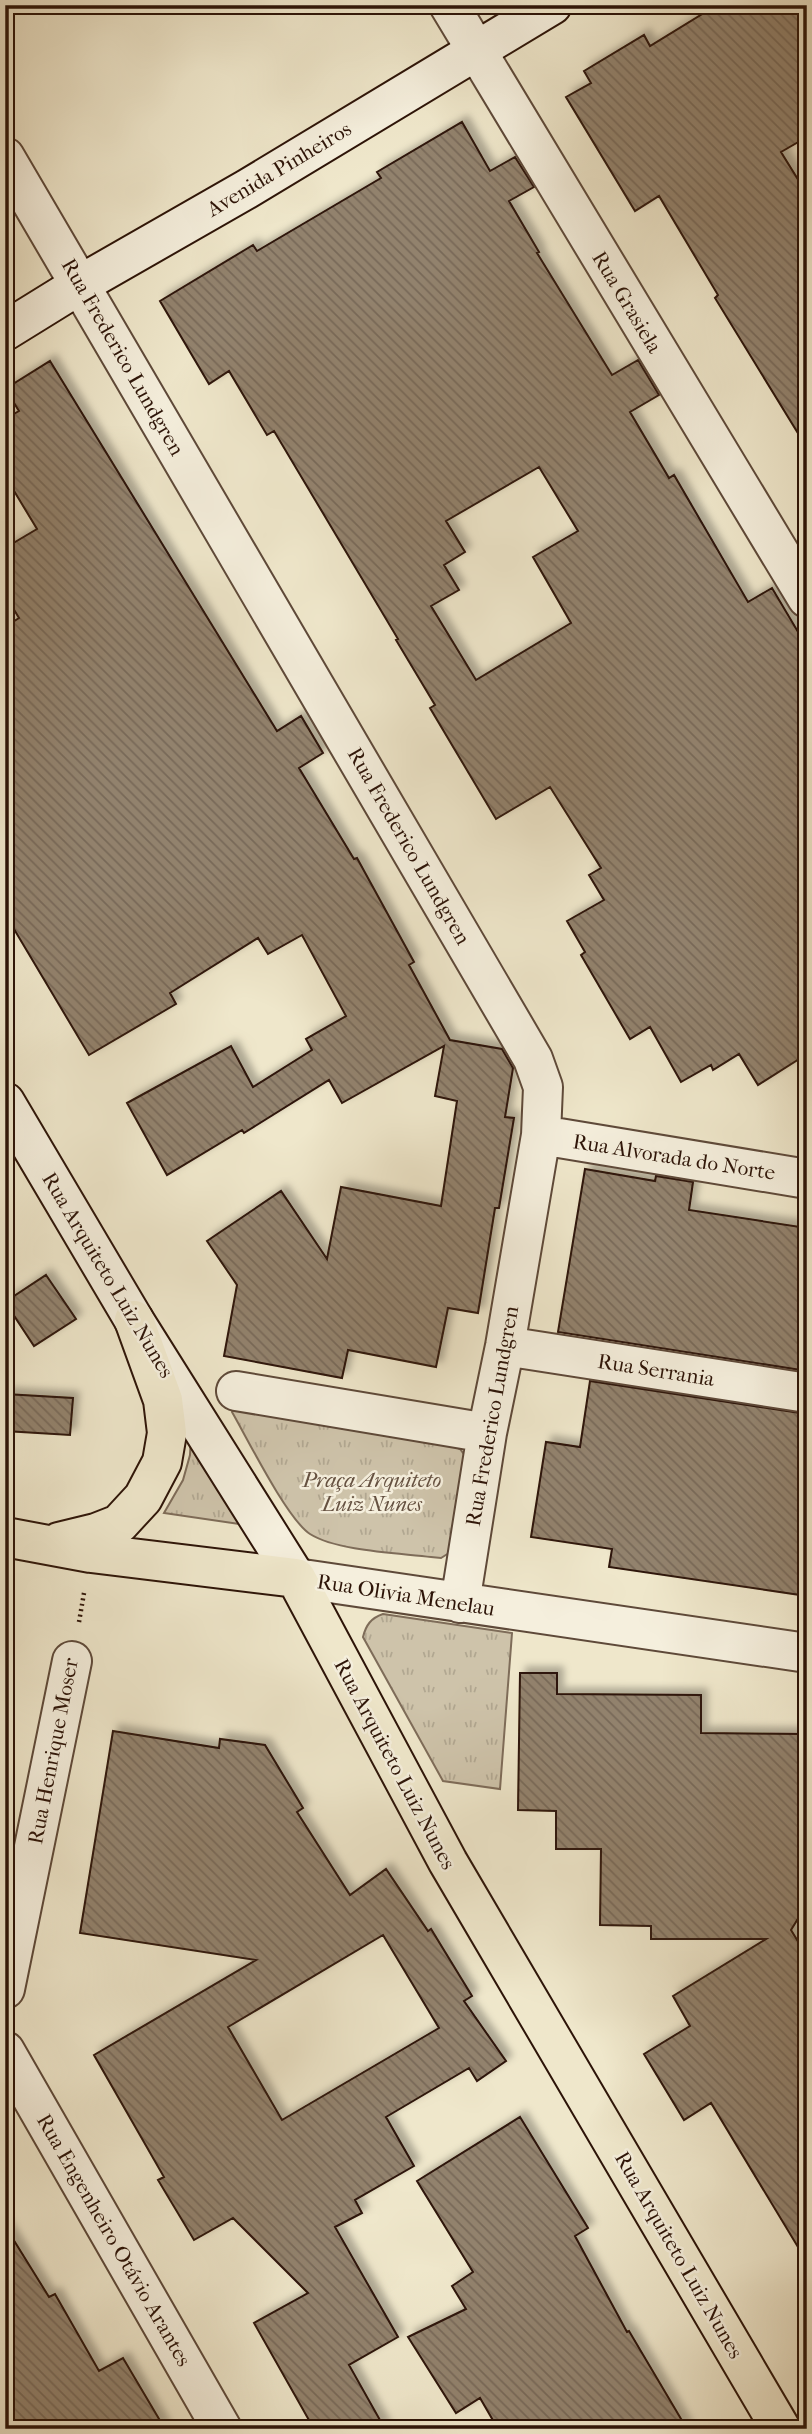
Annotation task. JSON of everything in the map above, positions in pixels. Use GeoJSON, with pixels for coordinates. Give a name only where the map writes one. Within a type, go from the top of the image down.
{"type":"FeatureCollection","features":[{"type":"Feature","properties":{"kind":"main road"},"geometry":{"type":"LineString","coordinates":[[46,1544],[96,1533],[119,1524],[143,1498],[162,1462],[167,1433],[163,1400],[134,1320]]}},
{"type":"Feature","properties":{"kind":"main road","name":"Rua Olivia Menelau"},"geometry":{"type":"LineString","coordinates":[[5,1537],[92,1553],[296,1578]]}},
{"type":"Feature","properties":{"kind":"main road","name":"Rua Arquiteto Luiz Nunes"},"geometry":{"type":"LineString","coordinates":[[296,1578],[448,1862],[781,2429]]}},
{"type":"Feature","properties":{"kind":"street","name":"Rua Grasiela"},"geometry":{"type":"LineString","coordinates":[[449,5],[807,598]]}},
{"type":"Feature","properties":{"kind":"street","name":"Avenida Pinheiros"},"geometry":{"type":"LineString","coordinates":[[5,331],[552,5]]}},
{"type":"Feature","properties":{"kind":"street","name":"Rua Frederico Lundgren"},"geometry":{"type":"LineString","coordinates":[[5,157],[533,1059],[543,1087],[541,1135],[505,1346],[486,1433],[460,1603]]}},
{"type":"Feature","properties":{"kind":"street","name":"Rua Arquiteto Luiz Nunes"},"geometry":{"type":"LineString","coordinates":[[5,1102],[134,1320],[296,1578]]}},
{"type":"Feature","properties":{"kind":"street","name":"Rua Alvorada do Norte"},"geometry":{"type":"LineString","coordinates":[[541,1135],[807,1179]]}},
{"type":"Feature","properties":{"kind":"street","name":"Rua Serrania"},"geometry":{"type":"LineString","coordinates":[[505,1346],[807,1393]]}},
{"type":"Feature","properties":{"kind":"street"},"geometry":{"type":"LineString","coordinates":[[236,1391],[486,1433]]}},
{"type":"Feature","properties":{"kind":"street","name":"Rua Olivia Menelau"},"geometry":{"type":"LineString","coordinates":[[296,1578],[807,1653]]}},
{"type":"Feature","properties":{"kind":"street","name":"Rua Henrique Moser"},"geometry":{"type":"LineString","coordinates":[[5,1989],[72,1661]]}},
{"type":"Feature","properties":{"kind":"street","name":"Rua Engenheiro Otávio Arantes"},"geometry":{"type":"LineString","coordinates":[[5,2051],[222,2429]]}},
{"type":"Feature","properties":{"kind":"path","name":"Rua Henrique Moser"},"geometry":{"type":"LineString","coordinates":[[72,1661],[92,1553]]}},
{"type":"Feature","properties":{"kind":"green space","name":"Praça Arquiteto Luiz Nunes"},"geometry":{"type":"Polygon","coordinates":[[[234,1409],[460,1449],[466,1457],[449,1553],[441,1558],[368,1550],[336,1544],[310,1534],[279,1496],[232,1412],[234,1409]]]}},
{"type":"Feature","properties":{"kind":"green space"},"geometry":{"type":"Polygon","coordinates":[[[191,1437],[246,1525],[164,1513],[183,1480],[190,1455],[191,1437]]]}},
{"type":"Feature","properties":{"kind":"green space"},"geometry":{"type":"Polygon","coordinates":[[[383,1614],[512,1633],[500,1789],[443,1781],[363,1637],[370,1623],[383,1614]]]}},
{"type":"Feature","properties":{"kind":"building"},"geometry":{"type":"Polygon","coordinates":[[[717,5],[807,5],[807,137],[781,152],[807,194],[807,448],[715,298],[718,295],[659,196],[635,211],[566,97],[591,83],[584,71],[644,35],[650,46],[717,5]]]}},
{"type":"Feature","properties":{"kind":"building"},"geometry":{"type":"Polygon","coordinates":[[[462,122],[490,171],[515,157],[534,187],[509,201],[539,252],[537,253],[612,375],[638,360],[659,395],[630,412],[669,478],[674,475],[748,602],[772,588],[807,647],[807,1054],[758,1085],[739,1054],[713,1070],[711,1065],[681,1082],[650,1027],[630,1039],[581,955],[585,952],[567,921],[604,900],[589,875],[601,868],[550,787],[496,819],[430,708],[435,705],[396,640],[398,639],[274,431],[267,435],[229,371],[209,384],[160,301],[253,245],[257,251],[381,178],[377,172],[462,122]],[[539,467],[446,521],[465,552],[444,565],[459,590],[431,606],[476,680],[571,623],[533,557],[578,531],[539,467]]]}},
{"type":"Feature","properties":{"kind":"building"},"geometry":{"type":"Polygon","coordinates":[[[50,361],[277,731],[301,716],[323,753],[299,768],[354,859],[357,858],[414,962],[409,965],[450,1040],[502,1049],[513,1068],[505,1117],[514,1118],[499,1208],[495,1208],[478,1313],[448,1308],[436,1367],[348,1350],[342,1378],[224,1356],[237,1285],[207,1241],[281,1191],[327,1259],[341,1187],[441,1206],[457,1101],[435,1096],[444,1046],[342,1103],[329,1080],[244,1133],[242,1130],[167,1175],[127,1103],[231,1046],[253,1087],[312,1050],[306,1039],[346,1016],[302,935],[268,954],[258,938],[170,993],[176,1004],[89,1055],[5,914],[5,627],[19,618],[5,595],[5,548],[37,529],[5,476],[5,419],[19,411],[5,389],[50,361]]]}},
{"type":"Feature","properties":{"kind":"building"},"geometry":{"type":"Polygon","coordinates":[[[585,1169],[655,1181],[656,1176],[693,1182],[689,1210],[807,1228],[807,1371],[558,1332],[585,1169]]]}},
{"type":"Feature","properties":{"kind":"building"},"geometry":{"type":"Polygon","coordinates":[[[46,1275],[76,1319],[34,1346],[5,1302],[46,1275]]]}},
{"type":"Feature","properties":{"kind":"building"},"geometry":{"type":"Polygon","coordinates":[[[590,1381],[807,1414],[807,1596],[609,1567],[612,1549],[531,1537],[546,1442],[580,1447],[590,1381]]]}},
{"type":"Feature","properties":{"kind":"building"},"geometry":{"type":"Polygon","coordinates":[[[5,1394],[73,1398],[70,1435],[5,1431],[5,1394]]]}},
{"type":"Feature","properties":{"kind":"building"},"geometry":{"type":"Polygon","coordinates":[[[520,1673],[557,1673],[557,1694],[701,1695],[701,1733],[807,1734],[807,1904],[791,1930],[807,1956],[807,2262],[711,2103],[684,2120],[644,2054],[690,2026],[673,1996],[766,1939],[651,1939],[651,1926],[600,1925],[601,1849],[556,1849],[556,1811],[518,1810],[520,1673]]]}},
{"type":"Feature","properties":{"kind":"building"},"geometry":{"type":"Polygon","coordinates":[[[113,1731],[219,1748],[220,1739],[265,1745],[303,1808],[297,1812],[350,1895],[386,1869],[428,1931],[431,1929],[472,1996],[464,2001],[506,2061],[477,2081],[469,2068],[386,2117],[414,2166],[355,2200],[362,2213],[335,2227],[398,2337],[349,2365],[385,2429],[314,2429],[254,2323],[308,2293],[233,2218],[194,2240],[158,2180],[164,2177],[94,2055],[256,1960],[80,1933],[113,1731]],[[383,1935],[228,2027],[282,2120],[439,2028],[383,1935]]]}},
{"type":"Feature","properties":{"kind":"building"},"geometry":{"type":"Polygon","coordinates":[[[520,2117],[588,2228],[575,2236],[627,2332],[629,2331],[687,2429],[498,2429],[480,2398],[456,2413],[408,2337],[466,2309],[452,2286],[473,2272],[417,2181],[520,2117]]]}},
{"type":"Feature","properties":{"kind":"building"},"geometry":{"type":"Polygon","coordinates":[[[5,2226],[49,2297],[55,2294],[99,2371],[123,2358],[165,2429],[20,2429],[5,2405],[5,2226]]]}}]}
